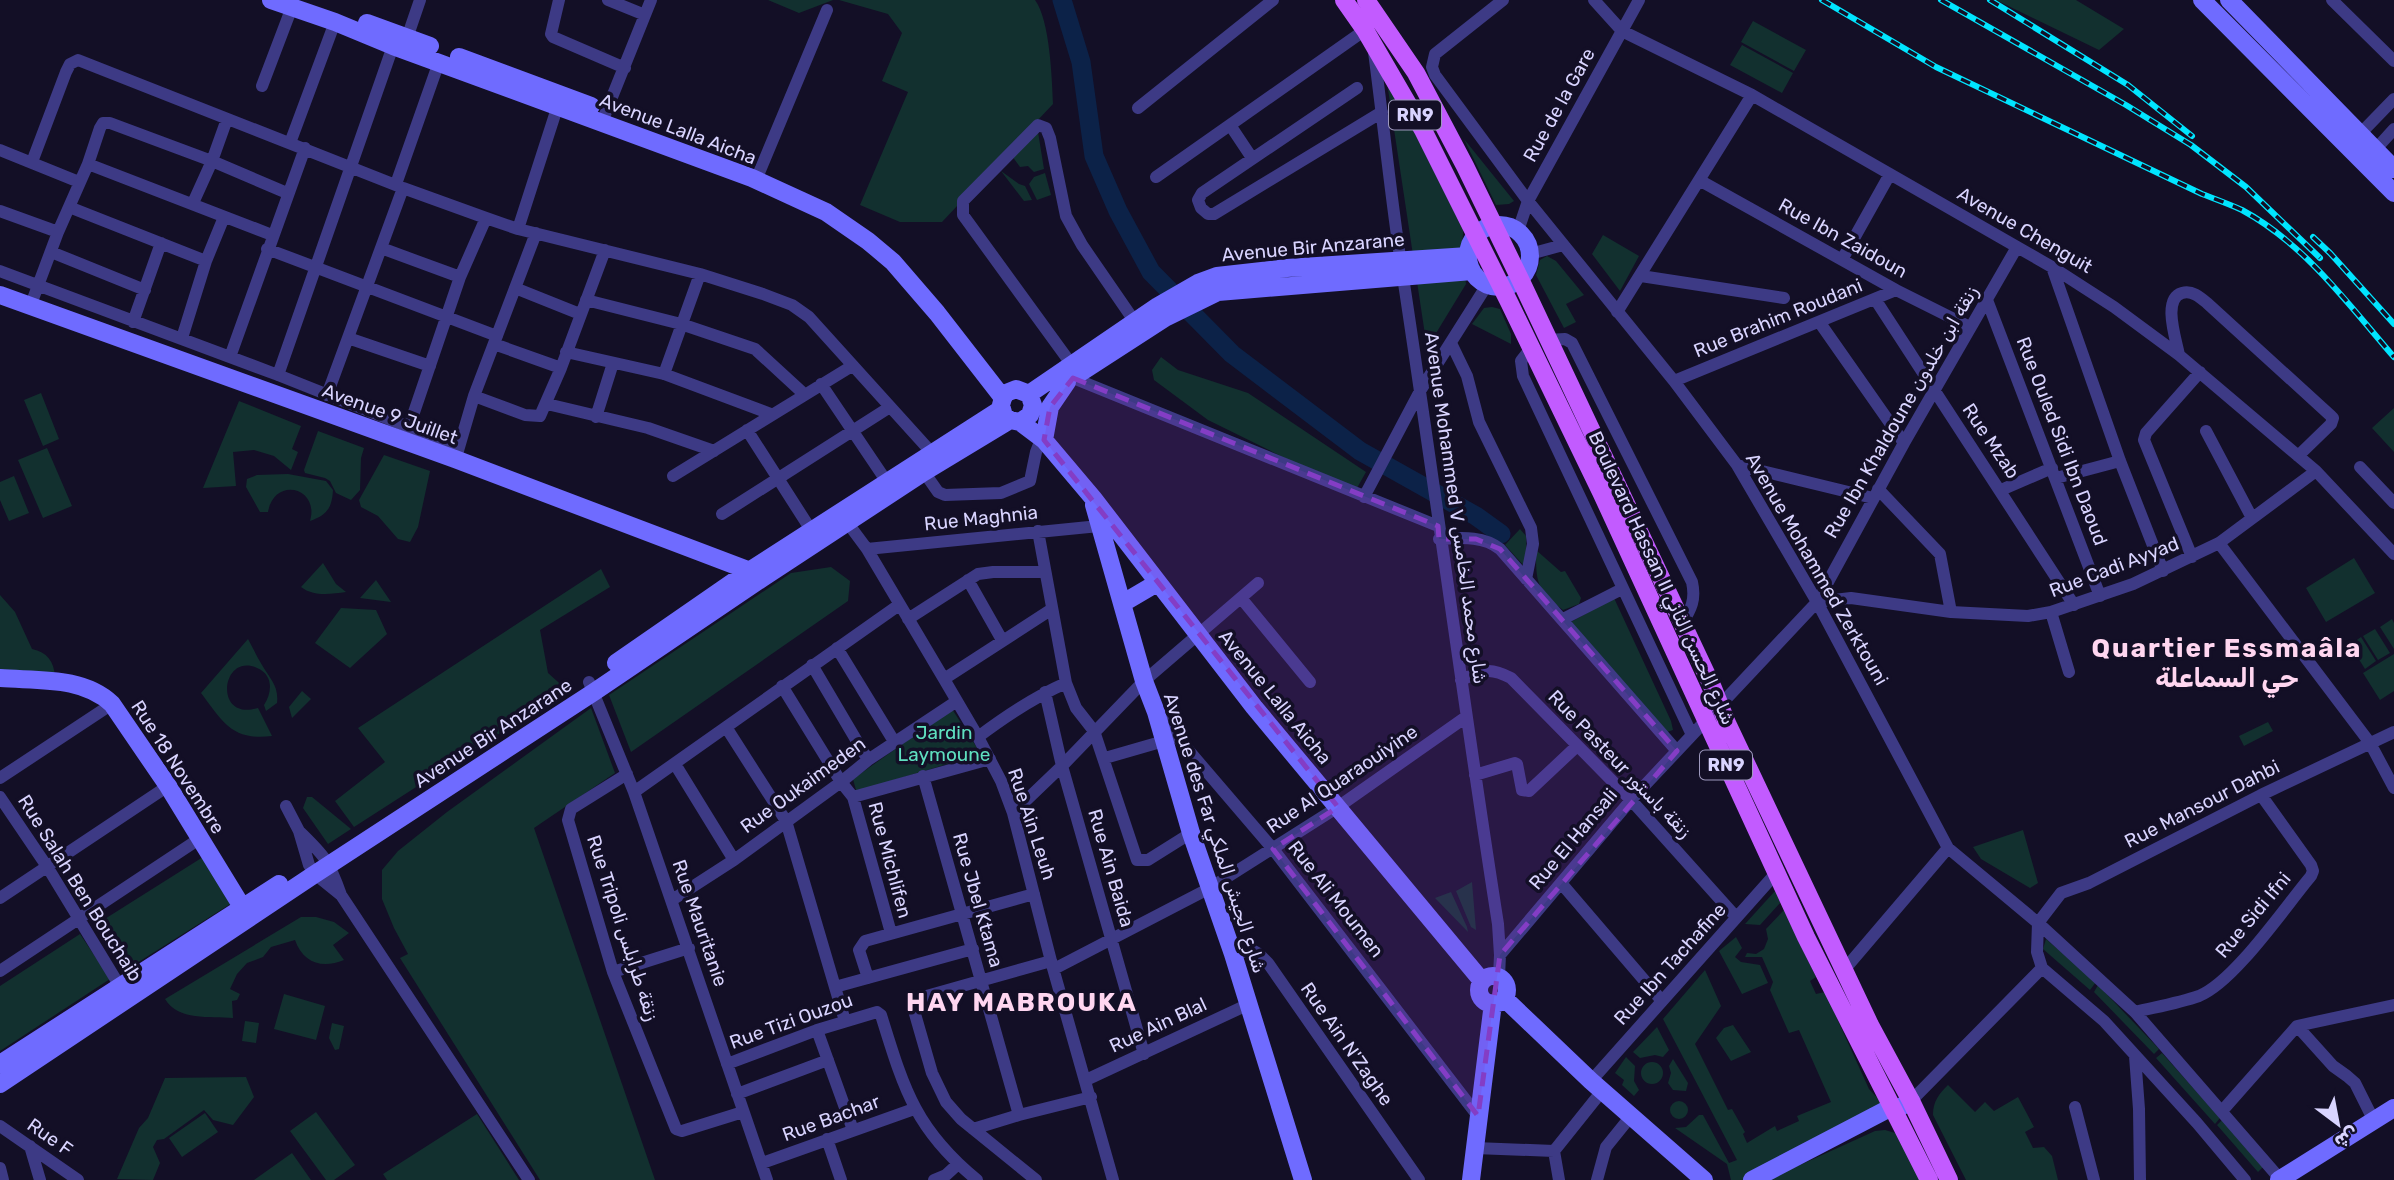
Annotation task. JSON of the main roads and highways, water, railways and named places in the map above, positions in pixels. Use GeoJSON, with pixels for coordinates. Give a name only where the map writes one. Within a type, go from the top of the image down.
{"type":"FeatureCollection","features":[{"type":"Feature","properties":{"kind":"main road","name":"Boulevard Hassan II شارع الحسن الثاني"},"geometry":{"type":"LineString","coordinates":[[1344,0],[1369,37],[1423,130],[1476,236],[1494,286],[1531,348],[1822,968],[1898,1103],[1950,1180]]}},
{"type":"Feature","properties":{"kind":"main road","name":"Boulevard Hassan II شارع الحسن الثاني"},"geometry":{"type":"LineString","coordinates":[[1366,0],[1416,73],[1520,279],[1844,970],[1929,1180]]}},
{"type":"Feature","properties":{"kind":"waterway"},"geometry":{"type":"LineString","coordinates":[[1062,0],[1081,62],[1094,156],[1118,211],[1151,272],[1232,354],[1360,451],[1476,516],[1501,534]]}},
{"type":"Feature","properties":{"kind":"railway"},"geometry":{"type":"LineString","coordinates":[[1822,0],[1936,67],[2202,194],[2242,210],[2265,224],[2306,257],[2394,357]]}},
{"type":"Feature","properties":{"kind":"railway"},"geometry":{"type":"LineString","coordinates":[[1941,0],[2191,145],[2246,187],[2320,258]]}},
{"type":"Feature","properties":{"kind":"railway"},"geometry":{"type":"LineString","coordinates":[[1990,0],[2128,85],[2192,136]]}},
{"type":"Feature","properties":{"kind":"railway"},"geometry":{"type":"LineString","coordinates":[[2313,237],[2394,324]]}},
{"type":"Feature","properties":{"kind":"district","name":"Quartier Essmaâla حي السماعلة"},"geometry":{"type":"Point","coordinates":[2227,663]}},
{"type":"Feature","properties":{"kind":"district","name":"HAY MABROUKA"},"geometry":{"type":"Point","coordinates":[1022,1002]}},
{"type":"Feature","properties":{"kind":"park label","name":"Jardin Laymoune"},"geometry":{"type":"Point","coordinates":[944,743]}}]}
